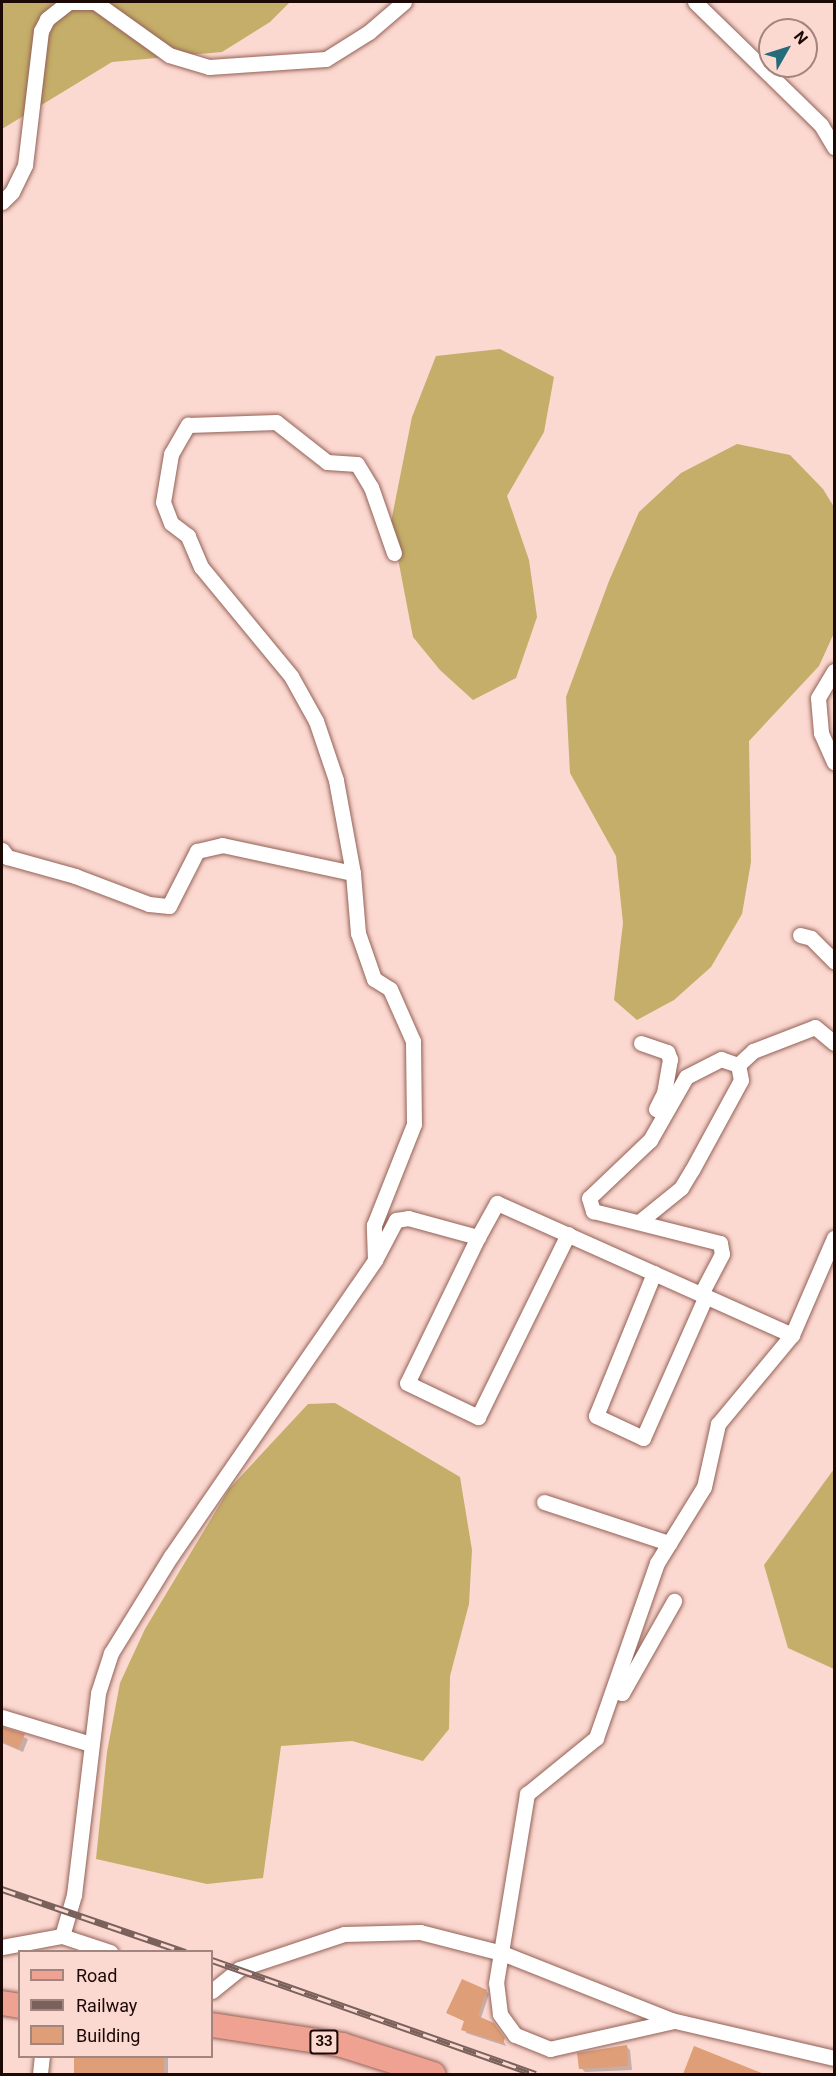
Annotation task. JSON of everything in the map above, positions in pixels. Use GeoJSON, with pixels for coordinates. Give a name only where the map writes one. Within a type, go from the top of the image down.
{"type":"FeatureCollection","features":[{"type":"Feature","properties":{"kind":"main road"},"geometry":{"type":"LineString","coordinates":[[2,2003],[18,2006]]}},
{"type":"Feature","properties":{"kind":"main road","name":"33"},"geometry":{"type":"LineString","coordinates":[[213,2025],[342,2045],[433,2074]]}},
{"type":"Feature","properties":{"kind":"street"},"geometry":{"type":"LineString","coordinates":[[2,202],[12,192],[25,165],[41,31],[47,19],[69,2],[95,2],[169,55],[209,67],[326,59],[369,32],[404,2]]}},
{"type":"Feature","properties":{"kind":"street"},"geometry":{"type":"LineString","coordinates":[[695,2],[821,125],[834,147]]}},
{"type":"Feature","properties":{"kind":"street"},"geometry":{"type":"LineString","coordinates":[[375,1260],[374,1225],[414,1124],[413,1041],[390,989],[374,979],[358,933],[353,873],[336,780],[316,721],[291,676],[201,567],[188,536],[171,523],[163,502],[171,454],[188,425],[276,422],[327,462],[357,464],[380,508],[394,553]]}},
{"type":"Feature","properties":{"kind":"street"},"geometry":{"type":"LineString","coordinates":[[834,671],[818,698],[821,733],[834,762]]}},
{"type":"Feature","properties":{"kind":"street"},"geometry":{"type":"LineString","coordinates":[[2,850],[7,857],[75,876],[149,904],[169,906],[197,851],[222,845],[353,873]]}},
{"type":"Feature","properties":{"kind":"street"},"geometry":{"type":"LineString","coordinates":[[800,935],[811,938],[834,961]]}},
{"type":"Feature","properties":{"kind":"street"},"geometry":{"type":"LineString","coordinates":[[738,1065],[753,1050],[815,1027],[834,1043]]}},
{"type":"Feature","properties":{"kind":"street"},"geometry":{"type":"LineString","coordinates":[[641,1043],[667,1052],[670,1059],[664,1093],[644,1131],[644,1146]]}},
{"type":"Feature","properties":{"kind":"street"},"geometry":{"type":"LineString","coordinates":[[654,1273],[596,1416],[643,1438],[722,1254],[720,1243],[593,1211],[589,1198],[644,1146],[686,1077],[721,1059],[738,1065]]}},
{"type":"Feature","properties":{"kind":"street"},"geometry":{"type":"LineString","coordinates":[[639,1222],[681,1188],[741,1080],[738,1065]]}},
{"type":"Feature","properties":{"kind":"street"},"geometry":{"type":"LineString","coordinates":[[568,1234],[478,1417],[407,1383],[497,1203],[568,1234],[792,1335]]}},
{"type":"Feature","properties":{"kind":"street"},"geometry":{"type":"LineString","coordinates":[[62,1936],[74,1895],[98,1693],[111,1653],[171,1556],[375,1260],[396,1220],[408,1218],[478,1237]]}},
{"type":"Feature","properties":{"kind":"street"},"geometry":{"type":"LineString","coordinates":[[674,2020],[571,2046],[550,2049],[530,2044],[515,2035],[500,2014],[496,1983],[527,1794],[596,1738],[657,1563],[704,1487],[718,1424],[792,1335],[834,1238]]}},
{"type":"Feature","properties":{"kind":"street"},"geometry":{"type":"LineString","coordinates":[[544,1502],[669,1543]]}},
{"type":"Feature","properties":{"kind":"street"},"geometry":{"type":"LineString","coordinates":[[612,1691],[622,1693],[674,1601]]}},
{"type":"Feature","properties":{"kind":"street"},"geometry":{"type":"LineString","coordinates":[[2,1717],[91,1744]]}},
{"type":"Feature","properties":{"kind":"street"},"geometry":{"type":"LineString","coordinates":[[213,1988],[239,1969],[344,1934],[420,1932],[502,1953],[674,2020],[834,2058]]}},
{"type":"Feature","properties":{"kind":"street"},"geometry":{"type":"LineString","coordinates":[[2,1947],[62,1936],[104,1950]]}},
{"type":"Feature","properties":{"kind":"street"},"geometry":{"type":"LineString","coordinates":[[40,2074],[42,2058]]}},
{"type":"Feature","properties":{"kind":"shaded area"},"geometry":{"type":"Polygon","coordinates":[[[2,2],[290,2],[270,22],[222,52],[112,62],[2,129],[2,2]]]}},
{"type":"Feature","properties":{"kind":"shaded area"},"geometry":{"type":"Polygon","coordinates":[[[500,349],[554,377],[544,432],[507,496],[529,560],[537,617],[516,678],[473,700],[440,670],[413,637],[391,522],[412,417],[436,356],[500,349]]]}},
{"type":"Feature","properties":{"kind":"shaded area"},"geometry":{"type":"Polygon","coordinates":[[[737,444],[790,455],[823,489],[834,507],[834,633],[819,666],[749,741],[751,862],[742,914],[711,967],[674,1000],[637,1020],[614,1000],[623,923],[616,856],[570,773],[566,697],[609,581],[639,512],[681,473],[737,444]]]}},
{"type":"Feature","properties":{"kind":"shaded area"},"geometry":{"type":"Polygon","coordinates":[[[335,1403],[460,1477],[472,1550],[469,1604],[450,1676],[449,1729],[423,1761],[352,1741],[281,1746],[263,1878],[207,1884],[96,1859],[107,1752],[120,1683],[145,1629],[229,1489],[308,1404],[335,1403]]]}},
{"type":"Feature","properties":{"kind":"shaded area"},"geometry":{"type":"Polygon","coordinates":[[[834,1469],[834,1669],[788,1648],[764,1565],[834,1469]]]}},
{"type":"Feature","properties":{"kind":"building"},"geometry":{"type":"Polygon","coordinates":[[[2,1727],[25,1734],[18,1749],[2,1741],[2,1727]]]}},
{"type":"Feature","properties":{"kind":"building"},"geometry":{"type":"Polygon","coordinates":[[[462,1979],[487,1990],[478,2016],[494,2023],[505,2038],[503,2043],[461,2030],[464,2021],[446,2013],[462,1979]]]}},
{"type":"Feature","properties":{"kind":"building"},"geometry":{"type":"Polygon","coordinates":[[[627,2045],[628,2066],[579,2069],[577,2053],[627,2045]]]}},
{"type":"Feature","properties":{"kind":"building"},"geometry":{"type":"Polygon","coordinates":[[[694,2046],[764,2074],[683,2074],[694,2046]]]}},
{"type":"Feature","properties":{"kind":"building"},"geometry":{"type":"Polygon","coordinates":[[[74,2058],[164,2058],[164,2074],[74,2074],[74,2058]]]}},
{"type":"Feature","properties":{"kind":"railway"},"geometry":{"type":"LineString","coordinates":[[2,1889],[179,1950]]}},
{"type":"Feature","properties":{"kind":"railway"},"geometry":{"type":"LineString","coordinates":[[213,1960],[536,2074]]}}]}
